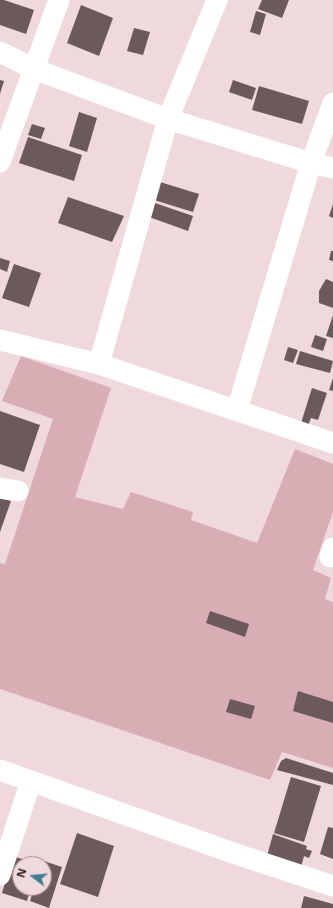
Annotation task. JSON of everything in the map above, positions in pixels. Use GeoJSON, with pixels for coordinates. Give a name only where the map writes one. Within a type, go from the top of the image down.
{"type":"FeatureCollection","features":[{"type":"Feature","properties":{"kind":"street"},"geometry":{"type":"LineString","coordinates":[[0,162],[59,0]]}},
{"type":"Feature","properties":{"kind":"street"},"geometry":{"type":"LineString","coordinates":[[99,364],[168,119],[217,0]]}},
{"type":"Feature","properties":{"kind":"street"},"geometry":{"type":"LineString","coordinates":[[0,52],[34,69],[168,119],[311,163],[333,168]]}},
{"type":"Feature","properties":{"kind":"street"},"geometry":{"type":"LineString","coordinates":[[237,410],[311,163],[333,103]]}},
{"type":"Feature","properties":{"kind":"street"},"geometry":{"type":"LineString","coordinates":[[0,340],[99,364],[333,443]]}},
{"type":"Feature","properties":{"kind":"street"},"geometry":{"type":"LineString","coordinates":[[0,770],[236,854],[333,886]]}},
{"type":"Feature","properties":{"kind":"street"},"geometry":{"type":"LineString","coordinates":[[0,875],[31,781]]}},
{"type":"Feature","properties":{"kind":"shaded area"},"geometry":{"type":"Polygon","coordinates":[[[21,356],[111,388],[75,497],[123,509],[131,492],[193,512],[191,520],[257,543],[295,449],[333,464],[333,512],[313,570],[331,578],[325,599],[333,602],[333,768],[282,752],[270,780],[0,689],[0,563],[5,564],[53,419],[2,401],[21,356]]]}},
{"type":"Feature","properties":{"kind":"building"},"geometry":{"type":"Polygon","coordinates":[[[0,0],[34,10],[26,34],[0,25],[0,0]]]}},
{"type":"Feature","properties":{"kind":"building"},"geometry":{"type":"Polygon","coordinates":[[[262,0],[289,0],[282,18],[258,9],[262,0]]]}},
{"type":"Feature","properties":{"kind":"building"},"geometry":{"type":"Polygon","coordinates":[[[81,5],[113,18],[99,56],[67,43],[81,5]]]}},
{"type":"Feature","properties":{"kind":"building"},"geometry":{"type":"Polygon","coordinates":[[[256,11],[266,14],[260,35],[250,32],[256,11]]]}},
{"type":"Feature","properties":{"kind":"building"},"geometry":{"type":"Polygon","coordinates":[[[134,28],[150,32],[143,55],[127,51],[134,28]]]}},
{"type":"Feature","properties":{"kind":"building"},"geometry":{"type":"Polygon","coordinates":[[[0,80],[4,81],[0,94],[0,80]]]}},
{"type":"Feature","properties":{"kind":"building"},"geometry":{"type":"Polygon","coordinates":[[[233,80],[256,88],[252,100],[229,92],[233,80]]]}},
{"type":"Feature","properties":{"kind":"building"},"geometry":{"type":"Polygon","coordinates":[[[259,86],[309,101],[302,124],[252,110],[259,86]]]}},
{"type":"Feature","properties":{"kind":"building"},"geometry":{"type":"Polygon","coordinates":[[[79,112],[97,118],[87,152],[69,146],[79,112]]]}},
{"type":"Feature","properties":{"kind":"building"},"geometry":{"type":"Polygon","coordinates":[[[32,124],[45,128],[41,139],[28,135],[32,124]]]}},
{"type":"Feature","properties":{"kind":"building"},"geometry":{"type":"Polygon","coordinates":[[[28,137],[82,155],[74,181],[19,163],[28,137]]]}},
{"type":"Feature","properties":{"kind":"building"},"geometry":{"type":"Polygon","coordinates":[[[160,182],[199,194],[193,212],[154,200],[160,182]]]}},
{"type":"Feature","properties":{"kind":"building"},"geometry":{"type":"Polygon","coordinates":[[[68,197],[124,216],[112,242],[58,223],[68,197]]]}},
{"type":"Feature","properties":{"kind":"building"},"geometry":{"type":"Polygon","coordinates":[[[155,203],[193,216],[188,231],[149,217],[155,203]]]}},
{"type":"Feature","properties":{"kind":"building"},"geometry":{"type":"Polygon","coordinates":[[[333,204],[333,218],[329,216],[333,204]]]}},
{"type":"Feature","properties":{"kind":"building"},"geometry":{"type":"Polygon","coordinates":[[[331,251],[333,251],[333,261],[329,260],[331,251]]]}},
{"type":"Feature","properties":{"kind":"building"},"geometry":{"type":"Polygon","coordinates":[[[0,258],[10,261],[7,272],[0,269],[0,258]]]}},
{"type":"Feature","properties":{"kind":"building"},"geometry":{"type":"Polygon","coordinates":[[[14,264],[41,273],[29,307],[2,298],[14,264]]]}},
{"type":"Feature","properties":{"kind":"building"},"geometry":{"type":"Polygon","coordinates":[[[326,279],[333,282],[333,308],[319,303],[319,291],[326,279]]]}},
{"type":"Feature","properties":{"kind":"building"},"geometry":{"type":"Polygon","coordinates":[[[333,315],[333,338],[326,336],[333,315]]]}},
{"type":"Feature","properties":{"kind":"building"},"geometry":{"type":"Polygon","coordinates":[[[315,335],[327,339],[323,351],[311,347],[315,335]]]}},
{"type":"Feature","properties":{"kind":"building"},"geometry":{"type":"Polygon","coordinates":[[[288,347],[298,350],[293,363],[284,360],[288,347]]]}},
{"type":"Feature","properties":{"kind":"building"},"geometry":{"type":"Polygon","coordinates":[[[300,351],[333,361],[330,373],[296,364],[300,351]]]}},
{"type":"Feature","properties":{"kind":"building"},"geometry":{"type":"Polygon","coordinates":[[[333,378],[333,391],[329,390],[333,378]]]}},
{"type":"Feature","properties":{"kind":"building"},"geometry":{"type":"Polygon","coordinates":[[[312,388],[327,393],[318,420],[311,418],[308,426],[301,423],[312,388]]]}},
{"type":"Feature","properties":{"kind":"building"},"geometry":{"type":"Polygon","coordinates":[[[0,411],[40,425],[24,472],[0,464],[0,411]]]}},
{"type":"Feature","properties":{"kind":"building"},"geometry":{"type":"Polygon","coordinates":[[[0,498],[11,501],[0,532],[0,498]]]}},
{"type":"Feature","properties":{"kind":"building"},"geometry":{"type":"Polygon","coordinates":[[[210,611],[249,624],[245,637],[206,623],[210,611]]]}},
{"type":"Feature","properties":{"kind":"building"},"geometry":{"type":"Polygon","coordinates":[[[298,691],[333,702],[333,723],[293,711],[298,691]]]}},
{"type":"Feature","properties":{"kind":"building"},"geometry":{"type":"Polygon","coordinates":[[[230,699],[255,706],[251,719],[226,712],[230,699]]]}},
{"type":"Feature","properties":{"kind":"building"},"geometry":{"type":"Polygon","coordinates":[[[286,758],[333,773],[333,785],[277,770],[281,761],[286,758]]]}},
{"type":"Feature","properties":{"kind":"building"},"geometry":{"type":"Polygon","coordinates":[[[291,777],[321,786],[304,842],[274,833],[291,777]]]}},
{"type":"Feature","properties":{"kind":"building"},"geometry":{"type":"Polygon","coordinates":[[[328,827],[333,828],[333,859],[320,854],[328,827]]]}},
{"type":"Feature","properties":{"kind":"building"},"geometry":{"type":"Polygon","coordinates":[[[77,833],[114,846],[98,897],[60,884],[77,833]]]}},
{"type":"Feature","properties":{"kind":"building"},"geometry":{"type":"Polygon","coordinates":[[[273,834],[307,846],[306,849],[312,851],[309,858],[304,856],[301,867],[267,856],[273,834]]]}},
{"type":"Feature","properties":{"kind":"building"},"geometry":{"type":"Polygon","coordinates":[[[12,859],[12,896],[29,896],[27,901],[2,893],[12,859]]]}},
{"type":"Feature","properties":{"kind":"building"},"geometry":{"type":"Polygon","coordinates":[[[52,864],[62,867],[49,908],[30,901],[32,896],[52,896],[52,864]]]}},
{"type":"Feature","properties":{"kind":"building"},"geometry":{"type":"Polygon","coordinates":[[[304,896],[333,904],[333,908],[301,908],[304,896]]]}}]}
